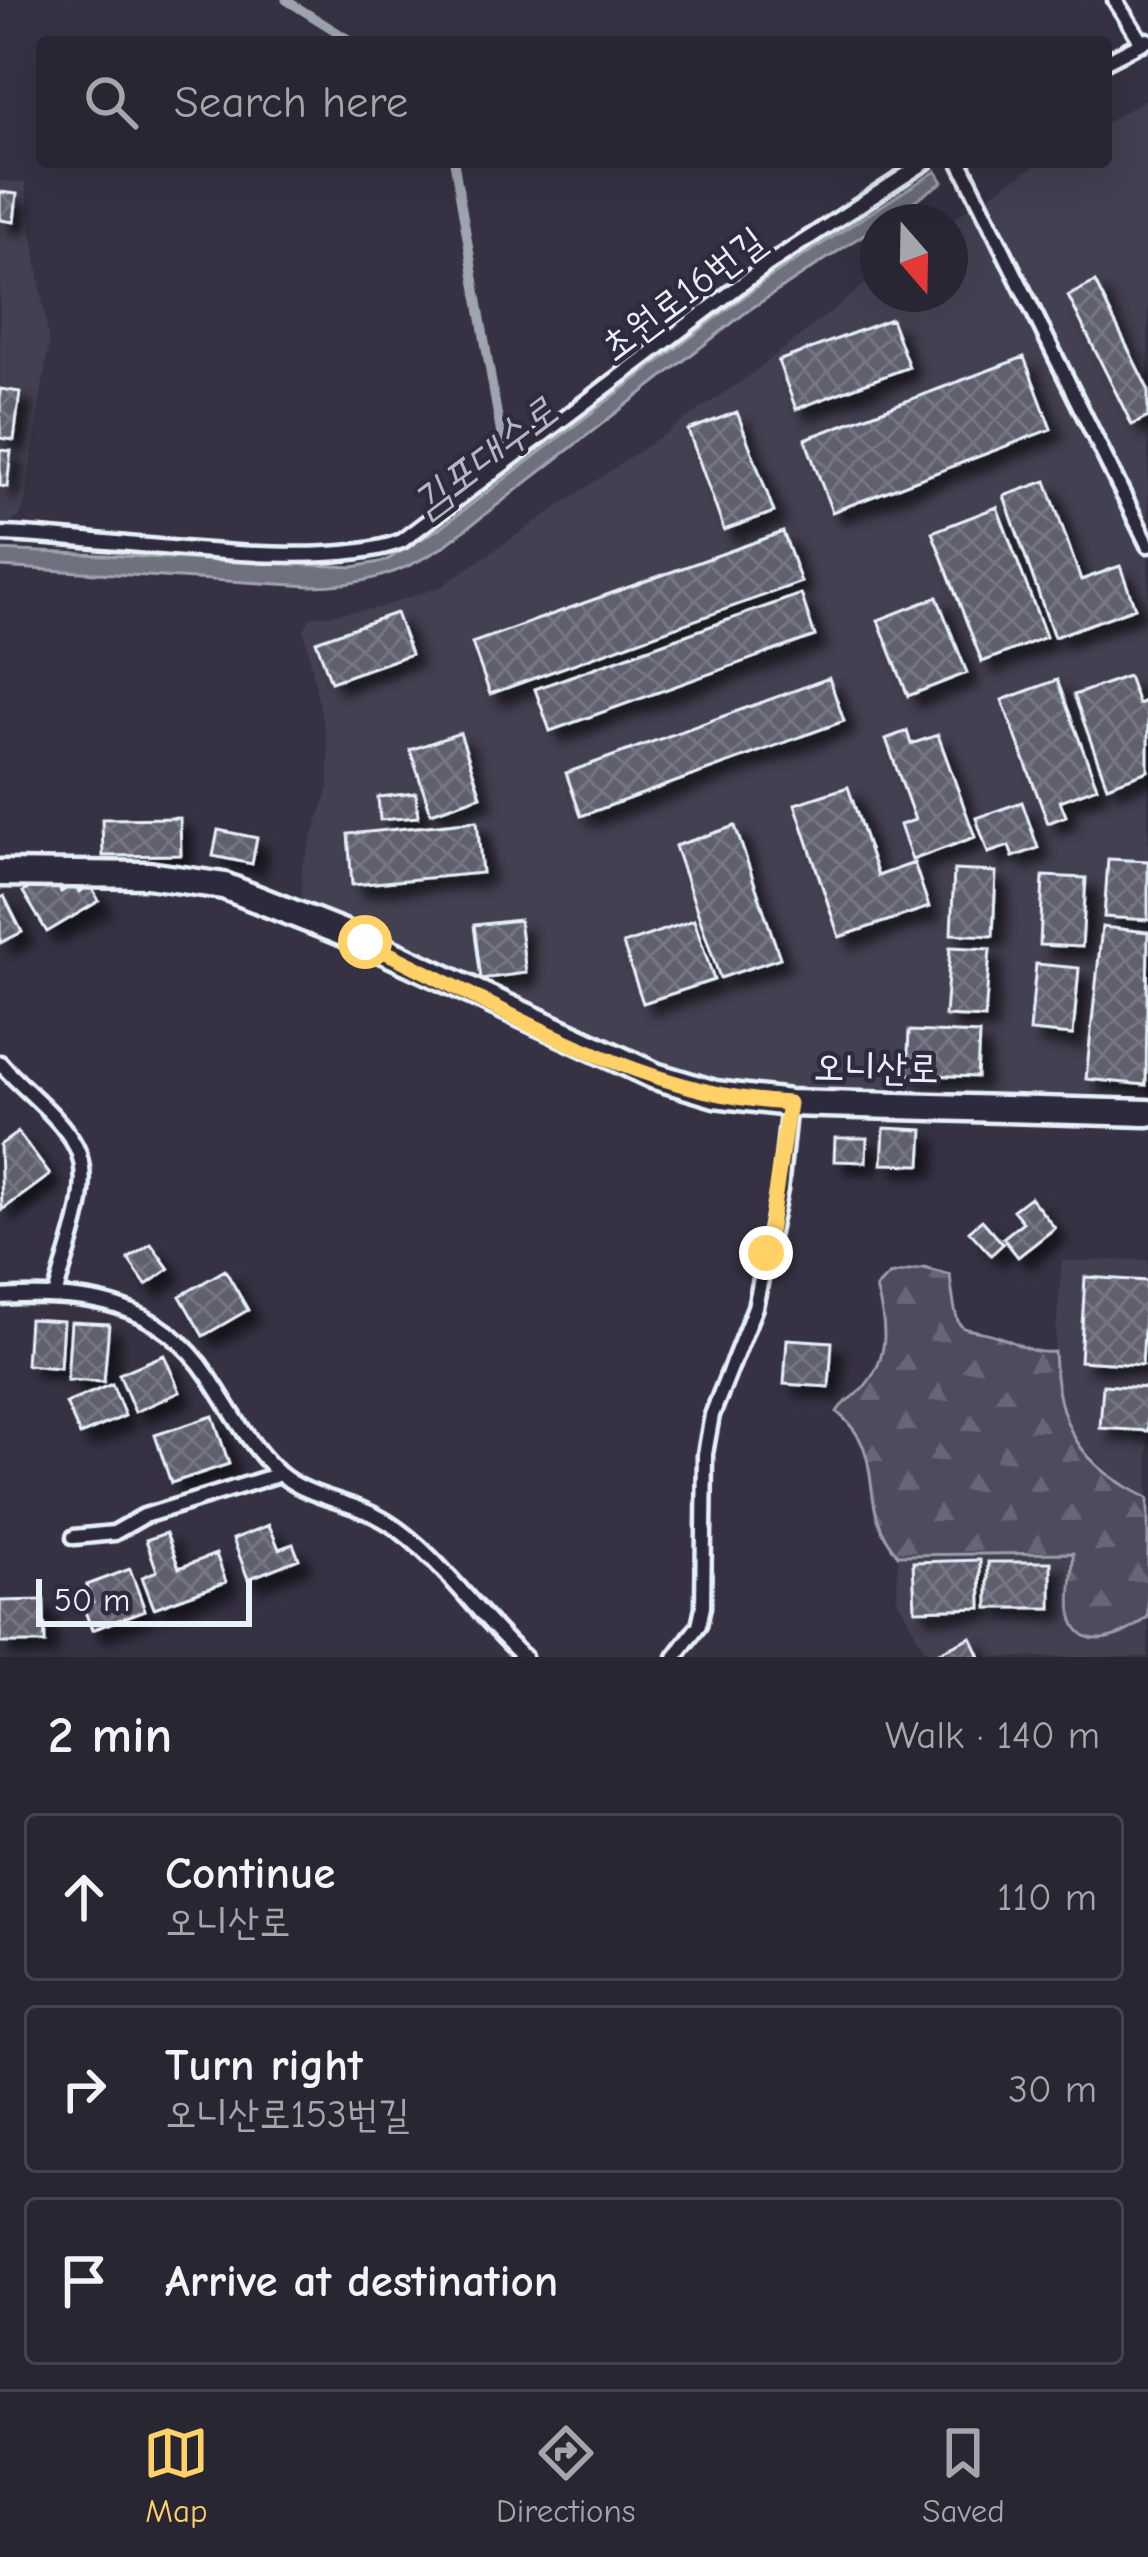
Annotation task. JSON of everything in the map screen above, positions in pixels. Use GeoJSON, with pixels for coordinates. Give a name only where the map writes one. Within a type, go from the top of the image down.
{"type":"FeatureCollection","features":[{"type":"Feature","properties":{"kind":"street","name":"오니산로"},"geometry":{"type":"LineString","coordinates":[[0,874],[148,875],[224,886],[365,942],[655,1076],[715,1094],[789,1103],[1148,1113]]}},
{"type":"Feature","properties":{"kind":"lane"},"geometry":{"type":"LineString","coordinates":[[1112,58],[1145,41],[1114,0]]}},
{"type":"Feature","properties":{"kind":"lane","name":"초원로16번길"},"geometry":{"type":"LineString","coordinates":[[0,534],[275,551],[359,551],[402,541],[767,265],[917,168]]}},
{"type":"Feature","properties":{"kind":"lane"},"geometry":{"type":"LineString","coordinates":[[963,168],[1148,545]]}},
{"type":"Feature","properties":{"kind":"lane"},"geometry":{"type":"LineString","coordinates":[[0,1063],[61,1127],[76,1147],[82,1169],[56,1293]]}},
{"type":"Feature","properties":{"kind":"lane"},"geometry":{"type":"LineString","coordinates":[[675,1657],[699,1625],[703,1607],[705,1454],[712,1414],[755,1307],[780,1190],[789,1103]]}},
{"type":"Feature","properties":{"kind":"lane"},"geometry":{"type":"LineString","coordinates":[[0,1297],[56,1293],[102,1298],[149,1319],[203,1368],[258,1451],[280,1474],[387,1522],[416,1544],[524,1657]]}},
{"type":"Feature","properties":{"kind":"lane"},"geometry":{"type":"LineString","coordinates":[[74,1538],[114,1533],[144,1516],[280,1474]]}},
{"type":"Feature","properties":{"kind":"shaded area"},"geometry":{"type":"Polygon","coordinates":[[[1148,97],[1148,1095],[786,1088],[722,1082],[595,1036],[301,899],[302,866],[329,788],[328,747],[304,630],[311,617],[378,608],[442,586],[749,376],[860,288],[860,312],[968,312],[968,209],[1032,168],[1112,168],[1112,119],[1148,97]]]}},
{"type":"Feature","properties":{"kind":"shaded area"},"geometry":{"type":"Polygon","coordinates":[[[0,181],[25,183],[49,344],[25,502],[20,517],[8,524],[0,523],[0,181]]]}},
{"type":"Feature","properties":{"kind":"shaded area"},"geometry":{"type":"Polygon","coordinates":[[[1148,1260],[1148,1498],[1118,1481],[1070,1435],[1056,1397],[1054,1352],[1062,1261],[1148,1260]]]}},
{"type":"Feature","properties":{"kind":"shaded area"},"geometry":{"type":"Polygon","coordinates":[[[1074,1553],[1071,1614],[1128,1634],[1148,1617],[1148,1657],[929,1657],[897,1599],[898,1555],[1074,1553]]]}},
{"type":"Feature","properties":{"kind":"green space"},"geometry":{"type":"Polygon","coordinates":[[[924,1268],[950,1275],[956,1315],[964,1328],[1036,1351],[1054,1352],[1060,1401],[1076,1440],[1105,1472],[1148,1498],[1148,1617],[1128,1631],[1093,1639],[1076,1627],[1070,1606],[1073,1553],[898,1555],[885,1535],[863,1446],[837,1412],[864,1387],[879,1363],[884,1327],[876,1288],[889,1275],[924,1268]]]}},
{"type":"Feature","properties":{"kind":"water"},"geometry":{"type":"Polygon","coordinates":[[[936,171],[943,182],[910,204],[884,204],[936,171]]]}},
{"type":"Feature","properties":{"kind":"water"},"geometry":{"type":"Polygon","coordinates":[[[860,220],[860,237],[749,310],[443,547],[396,571],[346,584],[311,586],[0,567],[0,550],[353,567],[385,561],[440,528],[767,279],[860,220]]]}},
{"type":"Feature","properties":{"kind":"building"},"geometry":{"type":"Polygon","coordinates":[[[0,192],[17,194],[14,222],[0,220],[0,192]]]}},
{"type":"Feature","properties":{"kind":"building"},"geometry":{"type":"Polygon","coordinates":[[[1095,282],[1148,389],[1148,417],[1132,425],[1068,296],[1095,282]]]}},
{"type":"Feature","properties":{"kind":"building"},"geometry":{"type":"Polygon","coordinates":[[[891,319],[909,367],[796,409],[778,361],[891,319]]]}},
{"type":"Feature","properties":{"kind":"building"},"geometry":{"type":"Polygon","coordinates":[[[1024,357],[1051,429],[832,512],[805,439],[1024,357]]]}},
{"type":"Feature","properties":{"kind":"building"},"geometry":{"type":"Polygon","coordinates":[[[0,389],[20,392],[14,440],[0,438],[0,389]]]}},
{"type":"Feature","properties":{"kind":"building"},"geometry":{"type":"Polygon","coordinates":[[[737,412],[774,512],[724,530],[688,430],[737,412]]]}},
{"type":"Feature","properties":{"kind":"building"},"geometry":{"type":"Polygon","coordinates":[[[0,450],[11,451],[7,487],[0,486],[0,450]]]}},
{"type":"Feature","properties":{"kind":"building"},"geometry":{"type":"Polygon","coordinates":[[[1046,481],[1081,580],[1120,566],[1135,608],[1054,637],[1004,496],[1046,481]]]}},
{"type":"Feature","properties":{"kind":"building"},"geometry":{"type":"Polygon","coordinates":[[[997,507],[1046,637],[982,662],[932,532],[997,507]]]}},
{"type":"Feature","properties":{"kind":"building"},"geometry":{"type":"Polygon","coordinates":[[[783,532],[801,582],[490,694],[472,643],[783,532]]]}},
{"type":"Feature","properties":{"kind":"building"},"geometry":{"type":"Polygon","coordinates":[[[801,594],[815,636],[550,731],[535,689],[801,594]]]}},
{"type":"Feature","properties":{"kind":"building"},"geometry":{"type":"Polygon","coordinates":[[[937,597],[967,673],[908,696],[878,620],[937,597]]]}},
{"type":"Feature","properties":{"kind":"building"},"geometry":{"type":"Polygon","coordinates":[[[396,613],[411,654],[331,682],[316,641],[396,613]]]}},
{"type":"Feature","properties":{"kind":"building"},"geometry":{"type":"Polygon","coordinates":[[[1128,676],[1138,704],[1148,700],[1148,771],[1107,786],[1074,695],[1128,676]]]}},
{"type":"Feature","properties":{"kind":"building"},"geometry":{"type":"Polygon","coordinates":[[[829,678],[844,721],[581,816],[566,773],[829,678]]]}},
{"type":"Feature","properties":{"kind":"building"},"geometry":{"type":"Polygon","coordinates":[[[1057,680],[1097,787],[1060,801],[1066,816],[1048,823],[1002,700],[1057,680]]]}},
{"type":"Feature","properties":{"kind":"building"},"geometry":{"type":"Polygon","coordinates":[[[907,731],[911,744],[938,735],[975,837],[912,860],[900,825],[915,820],[886,739],[907,731]]]}},
{"type":"Feature","properties":{"kind":"building"},"geometry":{"type":"Polygon","coordinates":[[[460,733],[481,796],[431,813],[410,750],[460,733]]]}},
{"type":"Feature","properties":{"kind":"building"},"geometry":{"type":"Polygon","coordinates":[[[848,787],[878,876],[914,863],[929,907],[839,937],[795,804],[848,787]]]}},
{"type":"Feature","properties":{"kind":"building"},"geometry":{"type":"Polygon","coordinates":[[[416,793],[418,817],[380,820],[378,797],[416,793]]]}},
{"type":"Feature","properties":{"kind":"building"},"geometry":{"type":"Polygon","coordinates":[[[1022,802],[1038,848],[1013,857],[1009,846],[988,853],[976,818],[1022,802]]]}},
{"type":"Feature","properties":{"kind":"building"},"geometry":{"type":"Polygon","coordinates":[[[180,818],[181,855],[103,856],[102,819],[180,818]]]}},
{"type":"Feature","properties":{"kind":"building"},"geometry":{"type":"Polygon","coordinates":[[[477,821],[482,873],[352,885],[348,834],[477,821]]]}},
{"type":"Feature","properties":{"kind":"building"},"geometry":{"type":"Polygon","coordinates":[[[735,826],[780,958],[720,978],[675,846],[735,826]]]}},
{"type":"Feature","properties":{"kind":"building"},"geometry":{"type":"Polygon","coordinates":[[[218,830],[257,838],[252,864],[213,856],[218,830]]]}},
{"type":"Feature","properties":{"kind":"building"},"geometry":{"type":"Polygon","coordinates":[[[1108,859],[1148,861],[1148,920],[1104,917],[1108,859]]]}},
{"type":"Feature","properties":{"kind":"building"},"geometry":{"type":"Polygon","coordinates":[[[954,870],[996,872],[993,936],[951,934],[954,870]]]}},
{"type":"Feature","properties":{"kind":"building"},"geometry":{"type":"Polygon","coordinates":[[[1043,876],[1086,878],[1082,947],[1040,945],[1043,876]]]}},
{"type":"Feature","properties":{"kind":"building"},"geometry":{"type":"Polygon","coordinates":[[[42,881],[47,889],[57,884],[61,892],[74,884],[79,892],[90,885],[99,901],[47,932],[23,892],[42,881]]]}},
{"type":"Feature","properties":{"kind":"building"},"geometry":{"type":"Polygon","coordinates":[[[4,896],[22,932],[0,943],[0,898],[4,896]]]}},
{"type":"Feature","properties":{"kind":"building"},"geometry":{"type":"Polygon","coordinates":[[[519,920],[526,973],[481,979],[474,925],[519,920]]]}},
{"type":"Feature","properties":{"kind":"building"},"geometry":{"type":"Polygon","coordinates":[[[694,920],[714,980],[643,1003],[623,944],[694,920]]]}},
{"type":"Feature","properties":{"kind":"building"},"geometry":{"type":"Polygon","coordinates":[[[1102,927],[1148,932],[1146,1085],[1086,1079],[1102,927]]]}},
{"type":"Feature","properties":{"kind":"building"},"geometry":{"type":"Polygon","coordinates":[[[950,947],[990,949],[985,1018],[945,1016],[950,947]]]}},
{"type":"Feature","properties":{"kind":"building"},"geometry":{"type":"Polygon","coordinates":[[[1036,964],[1079,968],[1073,1035],[1030,1031],[1036,964]]]}},
{"type":"Feature","properties":{"kind":"building"},"geometry":{"type":"Polygon","coordinates":[[[909,1031],[979,1034],[977,1077],[907,1074],[909,1031]]]}},
{"type":"Feature","properties":{"kind":"building"},"geometry":{"type":"Polygon","coordinates":[[[884,1128],[923,1130],[921,1165],[882,1164],[884,1128]]]}},
{"type":"Feature","properties":{"kind":"building"},"geometry":{"type":"Polygon","coordinates":[[[18,1132],[50,1175],[2,1210],[0,1145],[18,1132]]]}},
{"type":"Feature","properties":{"kind":"building"},"geometry":{"type":"Polygon","coordinates":[[[835,1138],[867,1138],[866,1162],[834,1161],[835,1138]]]}},
{"type":"Feature","properties":{"kind":"building"},"geometry":{"type":"Polygon","coordinates":[[[1030,1197],[1055,1228],[1018,1257],[1003,1238],[1023,1222],[1013,1210],[1030,1197]]]}},
{"type":"Feature","properties":{"kind":"building"},"geometry":{"type":"Polygon","coordinates":[[[982,1220],[1003,1244],[991,1255],[969,1231],[982,1220]]]}},
{"type":"Feature","properties":{"kind":"building"},"geometry":{"type":"Polygon","coordinates":[[[151,1244],[169,1269],[146,1285],[128,1259],[151,1244]]]}},
{"type":"Feature","properties":{"kind":"building"},"geometry":{"type":"Polygon","coordinates":[[[225,1270],[248,1310],[203,1336],[180,1296],[225,1270]]]}},
{"type":"Feature","properties":{"kind":"building"},"geometry":{"type":"Polygon","coordinates":[[[1085,1277],[1147,1281],[1142,1365],[1080,1361],[1085,1277]]]}},
{"type":"Feature","properties":{"kind":"building"},"geometry":{"type":"Polygon","coordinates":[[[29,1319],[63,1321],[60,1368],[26,1365],[29,1319]]]}},
{"type":"Feature","properties":{"kind":"building"},"geometry":{"type":"Polygon","coordinates":[[[71,1322],[109,1324],[104,1382],[67,1380],[71,1322]]]}},
{"type":"Feature","properties":{"kind":"building"},"geometry":{"type":"Polygon","coordinates":[[[787,1339],[832,1342],[829,1387],[784,1384],[787,1339]]]}},
{"type":"Feature","properties":{"kind":"building"},"geometry":{"type":"Polygon","coordinates":[[[164,1355],[180,1392],[135,1412],[119,1374],[164,1355]]]}},
{"type":"Feature","properties":{"kind":"building"},"geometry":{"type":"Polygon","coordinates":[[[112,1384],[125,1416],[80,1435],[66,1403],[112,1384]]]}},
{"type":"Feature","properties":{"kind":"building"},"geometry":{"type":"Polygon","coordinates":[[[1103,1385],[1148,1388],[1148,1431],[1100,1428],[1103,1385]]]}},
{"type":"Feature","properties":{"kind":"building"},"geometry":{"type":"Polygon","coordinates":[[[213,1416],[229,1464],[171,1483],[155,1435],[213,1416]]]}},
{"type":"Feature","properties":{"kind":"building"},"geometry":{"type":"Polygon","coordinates":[[[269,1525],[279,1549],[293,1544],[299,1559],[248,1579],[233,1539],[269,1525]]]}},
{"type":"Feature","properties":{"kind":"building"},"geometry":{"type":"Polygon","coordinates":[[[166,1533],[179,1568],[216,1554],[226,1582],[154,1608],[142,1577],[157,1571],[146,1540],[166,1533]]]}},
{"type":"Feature","properties":{"kind":"building"},"geometry":{"type":"Polygon","coordinates":[[[980,1560],[981,1608],[915,1610],[913,1562],[980,1560]]]}},
{"type":"Feature","properties":{"kind":"building"},"geometry":{"type":"Polygon","coordinates":[[[988,1562],[1051,1562],[1051,1608],[988,1608],[988,1562]]]}},
{"type":"Feature","properties":{"kind":"building"},"geometry":{"type":"Polygon","coordinates":[[[130,1569],[145,1610],[92,1630],[83,1606],[93,1602],[87,1585],[130,1569]]]}},
{"type":"Feature","properties":{"kind":"building"},"geometry":{"type":"Polygon","coordinates":[[[44,1600],[45,1643],[0,1643],[0,1601],[44,1600]]]}},
{"type":"Feature","properties":{"kind":"building"},"geometry":{"type":"Polygon","coordinates":[[[971,1637],[980,1657],[934,1657],[933,1655],[971,1637]]]}},
{"type":"Feature","properties":{"kind":"waterway"},"geometry":{"type":"LineString","coordinates":[[286,0],[343,36]]}},
{"type":"Feature","properties":{"kind":"waterway","name":"김포대수로"},"geometry":{"type":"LineString","coordinates":[[455,168],[503,447]]}},
{"type":"Feature","properties":{"kind":"route"},"geometry":{"type":"LineString","coordinates":[[365,942],[655,1076],[715,1094],[789,1103],[780,1190],[766,1253]]}}]}
